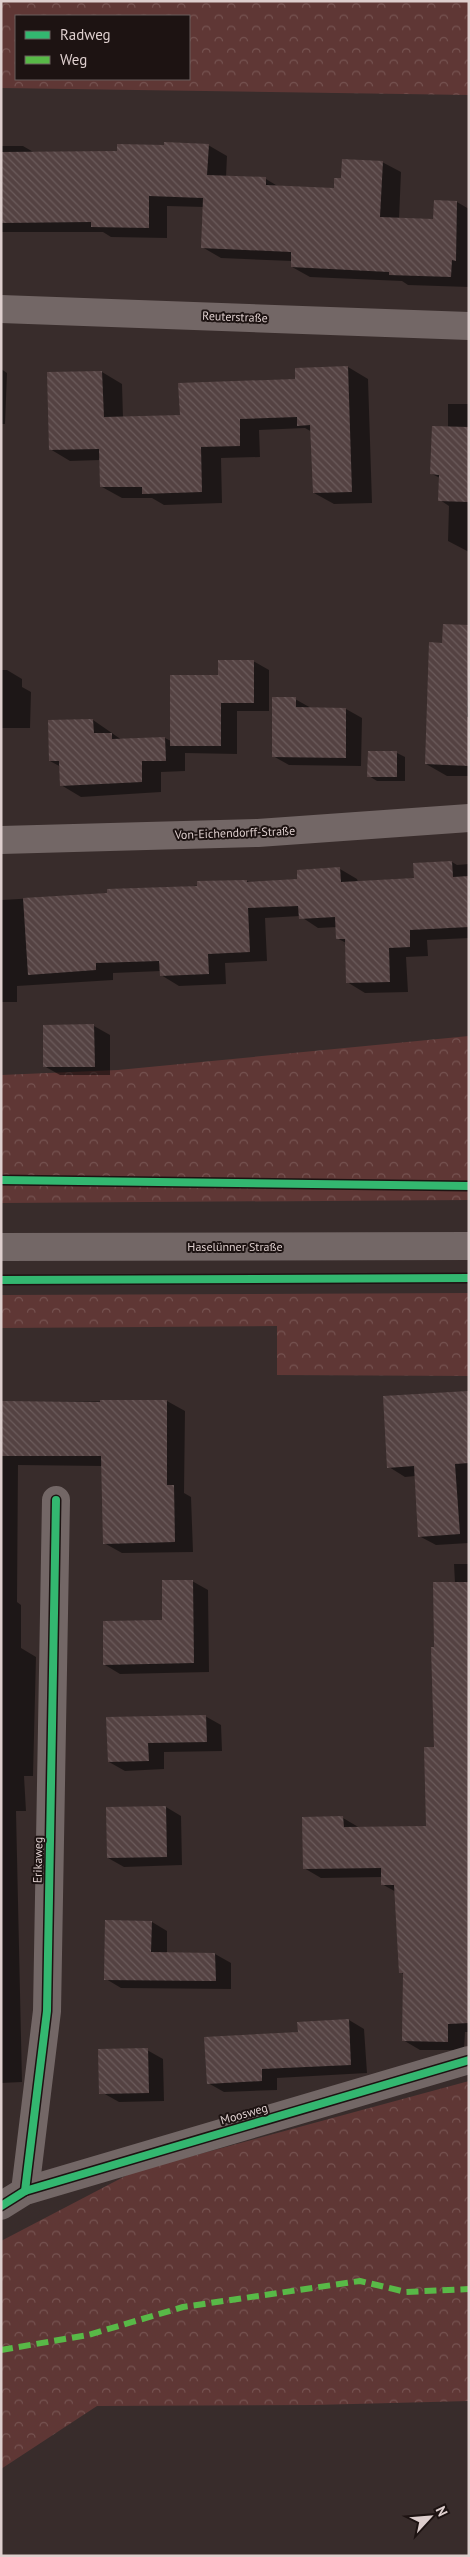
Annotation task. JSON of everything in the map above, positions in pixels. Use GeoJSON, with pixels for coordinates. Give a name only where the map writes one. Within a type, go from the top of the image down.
{"type":"FeatureCollection","features":[{"type":"Feature","properties":{"kind":"street","name":"Reuterstraße"},"geometry":{"type":"LineString","coordinates":[[1,309],[469,326]]}},
{"type":"Feature","properties":{"kind":"street","name":"Von-Eichendorff-Straße"},"geometry":{"type":"LineString","coordinates":[[1,840],[258,834],[469,818]]}},
{"type":"Feature","properties":{"kind":"street","name":"Haselünner Straße"},"geometry":{"type":"LineString","coordinates":[[1,1247],[469,1246]]}},
{"type":"Feature","properties":{"kind":"street","name":"Erikaweg"},"geometry":{"type":"LineString","coordinates":[[25,2192],[46,2011],[56,1500]]}},
{"type":"Feature","properties":{"kind":"street","name":"Moosweg"},"geometry":{"type":"LineString","coordinates":[[25,2192],[469,2060]]}},
{"type":"Feature","properties":{"kind":"street"},"geometry":{"type":"LineString","coordinates":[[1,2206],[25,2192]]}},
{"type":"Feature","properties":{"kind":"green space"},"geometry":{"type":"Polygon","coordinates":[[[1,1],[469,1],[469,95],[1,88],[1,1]]]}},
{"type":"Feature","properties":{"kind":"green space"},"geometry":{"type":"Polygon","coordinates":[[[469,1036],[469,1200],[1,1203],[1,1075],[118,1070],[469,1036]]]}},
{"type":"Feature","properties":{"kind":"green space"},"geometry":{"type":"Polygon","coordinates":[[[469,1293],[469,1376],[277,1375],[277,1326],[1,1328],[1,1295],[469,1293]]]}},
{"type":"Feature","properties":{"kind":"green space"},"geometry":{"type":"Polygon","coordinates":[[[469,2081],[469,2401],[315,2405],[97,2406],[1,2469],[1,2241],[133,2172],[469,2081]]]}},
{"type":"Feature","properties":{"kind":"building"},"geometry":{"type":"Polygon","coordinates":[[[164,142],[209,144],[207,175],[266,177],[266,185],[334,188],[334,178],[341,178],[342,159],[383,161],[380,217],[433,219],[434,200],[457,201],[456,261],[452,260],[451,277],[389,275],[389,272],[291,267],[291,252],[201,248],[203,198],[149,196],[149,228],[91,227],[91,222],[1,223],[1,152],[117,151],[117,144],[164,145],[164,142]]]}},
{"type":"Feature","properties":{"kind":"building"},"geometry":{"type":"Polygon","coordinates":[[[348,366],[352,492],[313,493],[310,425],[297,426],[297,417],[240,419],[240,446],[201,447],[202,492],[142,494],[142,487],[100,487],[99,449],[49,450],[47,372],[102,371],[104,417],[180,415],[178,383],[295,379],[295,368],[348,366]]]}},
{"type":"Feature","properties":{"kind":"building"},"geometry":{"type":"Polygon","coordinates":[[[432,426],[469,427],[468,502],[438,501],[439,475],[430,474],[432,426]]]}},
{"type":"Feature","properties":{"kind":"building"},"geometry":{"type":"Polygon","coordinates":[[[443,624],[469,625],[467,717],[469,717],[469,766],[425,764],[429,642],[442,643],[443,624]]]}},
{"type":"Feature","properties":{"kind":"building"},"geometry":{"type":"Polygon","coordinates":[[[218,660],[254,660],[254,703],[221,703],[221,746],[170,746],[170,675],[218,675],[218,660]]]}},
{"type":"Feature","properties":{"kind":"building"},"geometry":{"type":"Polygon","coordinates":[[[272,697],[296,697],[296,707],[346,708],[346,758],[272,757],[272,697]]]}},
{"type":"Feature","properties":{"kind":"building"},"geometry":{"type":"Polygon","coordinates":[[[93,719],[94,733],[112,733],[112,739],[165,737],[166,761],[142,761],[142,782],[60,786],[59,761],[49,761],[48,720],[93,719]]]}},
{"type":"Feature","properties":{"kind":"building"},"geometry":{"type":"Polygon","coordinates":[[[368,751],[397,751],[397,777],[367,777],[368,751]]]}},
{"type":"Feature","properties":{"kind":"building"},"geometry":{"type":"Polygon","coordinates":[[[452,861],[453,877],[469,876],[469,927],[410,930],[410,947],[389,948],[390,982],[346,983],[345,939],[336,939],[335,917],[299,919],[298,906],[248,908],[250,952],[208,954],[209,974],[160,976],[159,961],[96,963],[96,970],[28,975],[23,898],[107,893],[107,889],[197,886],[197,881],[247,880],[247,882],[297,879],[297,870],[340,867],[341,882],[414,878],[413,863],[452,861]]]}},
{"type":"Feature","properties":{"kind":"building"},"geometry":{"type":"Polygon","coordinates":[[[94,1024],[95,1067],[43,1067],[43,1025],[94,1024]]]}},
{"type":"Feature","properties":{"kind":"building"},"geometry":{"type":"Polygon","coordinates":[[[468,1391],[469,1463],[455,1464],[460,1534],[418,1537],[414,1466],[387,1468],[383,1396],[468,1391]]]}},
{"type":"Feature","properties":{"kind":"building"},"geometry":{"type":"Polygon","coordinates":[[[100,1400],[167,1400],[167,1485],[174,1485],[175,1542],[103,1544],[101,1456],[1,1456],[1,1401],[100,1402],[100,1400]]]}},
{"type":"Feature","properties":{"kind":"building"},"geometry":{"type":"Polygon","coordinates":[[[162,1580],[193,1580],[194,1663],[103,1665],[103,1621],[162,1620],[162,1580]]]}},
{"type":"Feature","properties":{"kind":"building"},"geometry":{"type":"Polygon","coordinates":[[[433,1582],[469,1582],[469,2023],[448,2024],[448,2042],[402,2041],[403,1973],[399,1973],[394,1885],[381,1885],[381,1868],[303,1869],[302,1817],[343,1816],[344,1827],[426,1826],[424,1747],[434,1747],[431,1647],[434,1647],[433,1582]]]}},
{"type":"Feature","properties":{"kind":"building"},"geometry":{"type":"Polygon","coordinates":[[[206,1715],[207,1742],[148,1743],[149,1761],[108,1762],[106,1717],[206,1715]]]}},
{"type":"Feature","properties":{"kind":"building"},"geometry":{"type":"Polygon","coordinates":[[[166,1806],[167,1857],[107,1858],[106,1807],[166,1806]]]}},
{"type":"Feature","properties":{"kind":"building"},"geometry":{"type":"Polygon","coordinates":[[[105,1920],[152,1921],[151,1952],[215,1953],[216,1981],[104,1980],[105,1920]]]}},
{"type":"Feature","properties":{"kind":"building"},"geometry":{"type":"Polygon","coordinates":[[[349,2019],[351,2065],[262,2069],[262,2081],[207,2084],[204,2037],[298,2032],[297,2022],[349,2019]]]}},
{"type":"Feature","properties":{"kind":"building"},"geometry":{"type":"Polygon","coordinates":[[[148,2048],[149,2093],[99,2094],[98,2049],[148,2048]]]}},
{"type":"Feature","properties":{"kind":"marked path"},"geometry":{"type":"LineString","coordinates":[[1,2350],[88,2335],[183,2307],[360,2281],[406,2292],[469,2289]]}},
{"type":"Feature","properties":{"kind":"cycle path"},"geometry":{"type":"LineString","coordinates":[[1,1180],[469,1186]]}},
{"type":"Feature","properties":{"kind":"cycle path"},"geometry":{"type":"LineString","coordinates":[[1,1280],[469,1278]]}},
{"type":"Feature","properties":{"kind":"cycle path"},"geometry":{"type":"LineString","coordinates":[[25,2191],[47,2011],[56,1500]]}},
{"type":"Feature","properties":{"kind":"cycle path"},"geometry":{"type":"LineString","coordinates":[[1,2206],[25,2191],[469,2060]]}}]}
